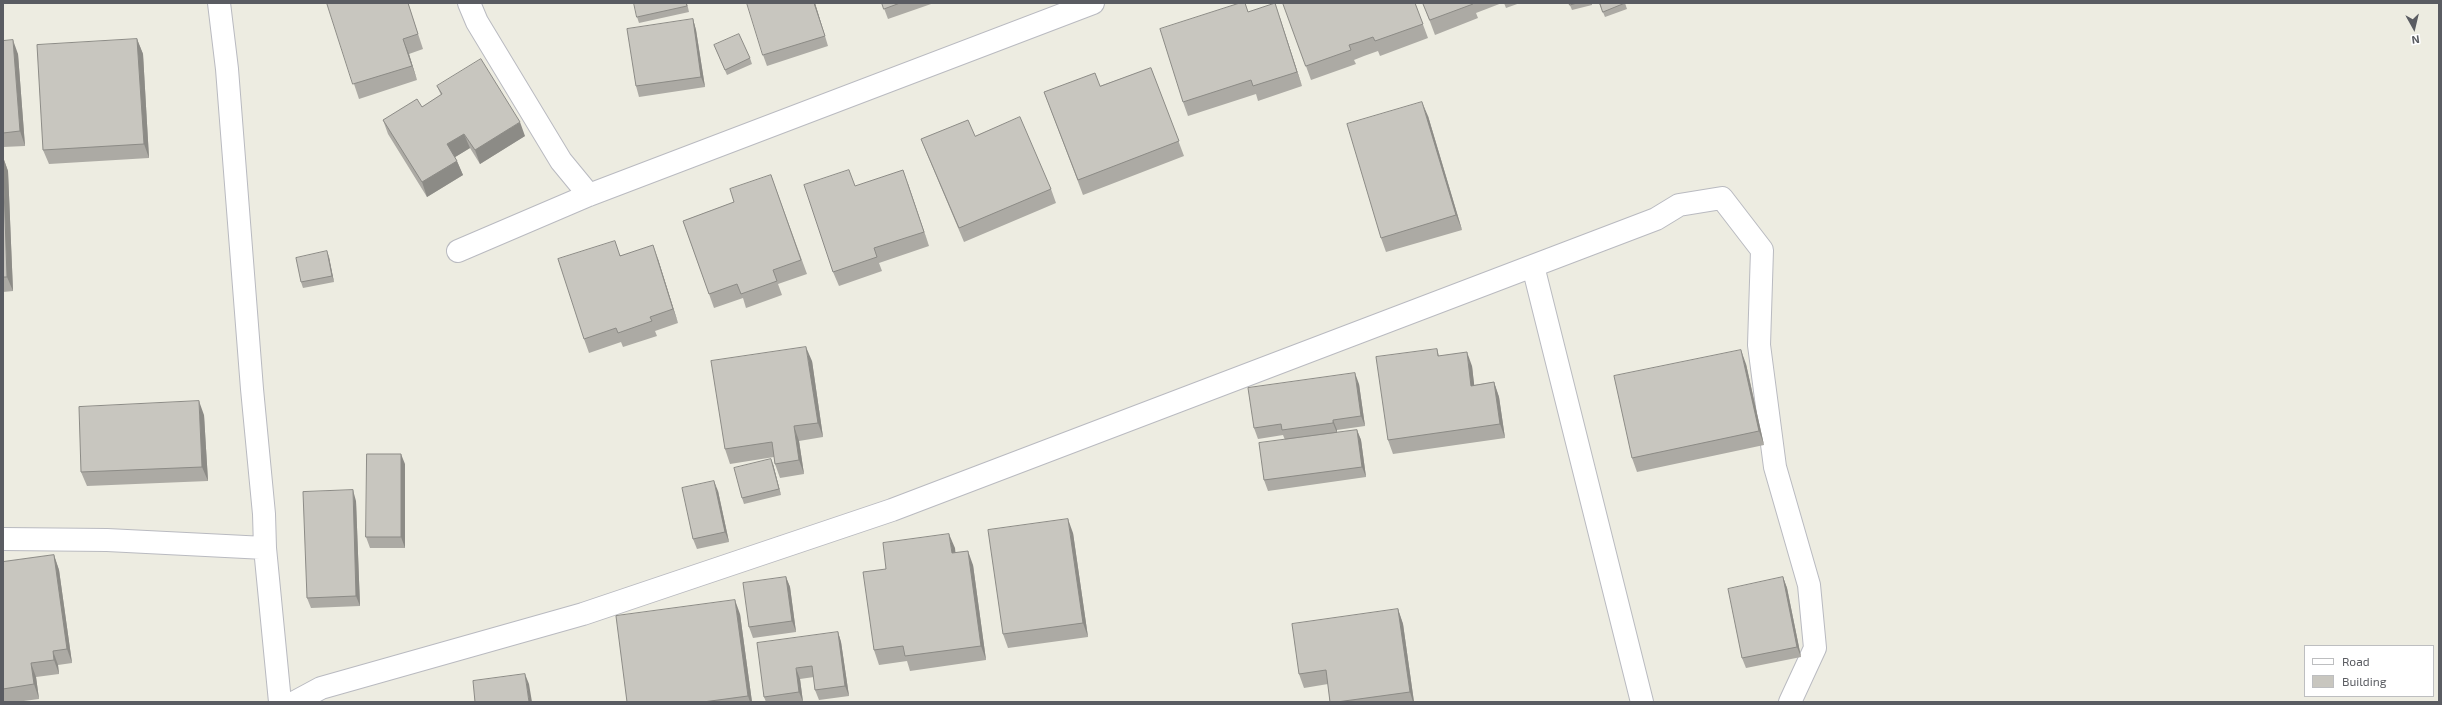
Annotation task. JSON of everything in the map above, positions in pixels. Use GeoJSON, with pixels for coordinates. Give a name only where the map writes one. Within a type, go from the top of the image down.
{"type":"FeatureCollection","features":[{"type":"Feature","properties":{"kind":"street"},"geometry":{"type":"LineString","coordinates":[[219,3],[227,69],[251,382],[280,702]]}},
{"type":"Feature","properties":{"kind":"street"},"geometry":{"type":"LineString","coordinates":[[469,3],[477,22],[561,161],[589,195]]}},
{"type":"Feature","properties":{"kind":"street"},"geometry":{"type":"LineString","coordinates":[[458,251],[589,195],[1093,3]]}},
{"type":"Feature","properties":{"kind":"street"},"geometry":{"type":"LineString","coordinates":[[295,702],[321,688],[583,614],[892,510],[1656,219],[1679,205],[1722,198],[1762,250],[1759,345],[1775,467],[1809,585],[1815,648],[1790,702]]}},
{"type":"Feature","properties":{"kind":"street"},"geometry":{"type":"LineString","coordinates":[[1533,266],[1642,702]]}},
{"type":"Feature","properties":{"kind":"street"},"geometry":{"type":"LineString","coordinates":[[3,539],[107,540],[265,548]]}},
{"type":"Feature","properties":{"kind":"building"},"geometry":{"type":"Polygon","coordinates":[[[327,3],[408,3],[418,34],[403,39],[412,66],[353,84],[327,3]]]}},
{"type":"Feature","properties":{"kind":"building"},"geometry":{"type":"Polygon","coordinates":[[[634,3],[686,3],[687,6],[637,17],[634,3]]]}},
{"type":"Feature","properties":{"kind":"building"},"geometry":{"type":"Polygon","coordinates":[[[747,3],[814,3],[825,36],[763,55],[747,3]]]}},
{"type":"Feature","properties":{"kind":"building"},"geometry":{"type":"Polygon","coordinates":[[[882,3],[900,3],[884,9],[882,3]]]}},
{"type":"Feature","properties":{"kind":"building"},"geometry":{"type":"Polygon","coordinates":[[[1240,3],[1245,3],[1248,12],[1275,3],[1297,72],[1253,86],[1251,80],[1183,102],[1160,29],[1240,3]]]}},
{"type":"Feature","properties":{"kind":"building"},"geometry":{"type":"Polygon","coordinates":[[[1283,3],[1415,3],[1423,24],[1375,41],[1373,37],[1349,45],[1351,50],[1306,66],[1283,3]]]}},
{"type":"Feature","properties":{"kind":"building"},"geometry":{"type":"Polygon","coordinates":[[[1423,3],[1472,3],[1473,4],[1430,20],[1423,3]]]}},
{"type":"Feature","properties":{"kind":"building"},"geometry":{"type":"Polygon","coordinates":[[[1600,3],[1625,3],[1603,12],[1600,3]]]}},
{"type":"Feature","properties":{"kind":"building"},"geometry":{"type":"Polygon","coordinates":[[[693,19],[701,77],[636,86],[627,29],[693,19]]]}},
{"type":"Feature","properties":{"kind":"building"},"geometry":{"type":"Polygon","coordinates":[[[739,34],[750,58],[725,70],[714,45],[739,34]]]}},
{"type":"Feature","properties":{"kind":"building"},"geometry":{"type":"Polygon","coordinates":[[[137,39],[144,144],[43,150],[37,45],[137,39]]]}},
{"type":"Feature","properties":{"kind":"building"},"geometry":{"type":"Polygon","coordinates":[[[13,40],[20,131],[3,133],[3,41],[13,40]]]}},
{"type":"Feature","properties":{"kind":"building"},"geometry":{"type":"Polygon","coordinates":[[[481,59],[520,122],[475,150],[464,134],[447,144],[457,161],[422,182],[383,120],[417,99],[422,107],[442,94],[437,86],[481,59]]]}},
{"type":"Feature","properties":{"kind":"building"},"geometry":{"type":"Polygon","coordinates":[[[1151,68],[1179,141],[1078,180],[1044,92],[1095,73],[1100,86],[1151,68]]]}},
{"type":"Feature","properties":{"kind":"building"},"geometry":{"type":"Polygon","coordinates":[[[1422,102],[1456,215],[1381,238],[1347,124],[1422,102]]]}},
{"type":"Feature","properties":{"kind":"building"},"geometry":{"type":"Polygon","coordinates":[[[1020,117],[1051,189],[959,228],[921,139],[968,120],[975,136],[1020,117]]]}},
{"type":"Feature","properties":{"kind":"building"},"geometry":{"type":"Polygon","coordinates":[[[3,157],[7,277],[3,277],[3,157]]]}},
{"type":"Feature","properties":{"kind":"building"},"geometry":{"type":"Polygon","coordinates":[[[849,170],[855,186],[903,170],[924,232],[874,248],[877,257],[833,272],[804,185],[849,170]]]}},
{"type":"Feature","properties":{"kind":"building"},"geometry":{"type":"Polygon","coordinates":[[[771,175],[801,260],[773,270],[777,281],[741,294],[737,284],[709,294],[683,221],[734,202],[730,189],[771,175]]]}},
{"type":"Feature","properties":{"kind":"building"},"geometry":{"type":"Polygon","coordinates":[[[615,241],[620,256],[653,245],[673,309],[650,317],[652,321],[618,333],[616,328],[584,339],[558,259],[615,241]]]}},
{"type":"Feature","properties":{"kind":"building"},"geometry":{"type":"Polygon","coordinates":[[[327,251],[332,276],[301,282],[296,258],[327,251]]]}},
{"type":"Feature","properties":{"kind":"building"},"geometry":{"type":"Polygon","coordinates":[[[806,347],[818,423],[794,426],[799,460],[775,464],[772,442],[725,449],[711,361],[806,347]]]}},
{"type":"Feature","properties":{"kind":"building"},"geometry":{"type":"Polygon","coordinates":[[[1437,349],[1438,356],[1467,352],[1471,386],[1494,382],[1500,424],[1388,440],[1376,357],[1437,349]]]}},
{"type":"Feature","properties":{"kind":"building"},"geometry":{"type":"Polygon","coordinates":[[[1741,350],[1759,431],[1632,458],[1614,376],[1741,350]]]}},
{"type":"Feature","properties":{"kind":"building"},"geometry":{"type":"Polygon","coordinates":[[[1355,373],[1361,416],[1333,420],[1333,423],[1282,430],[1281,424],[1254,428],[1248,388],[1355,373]]]}},
{"type":"Feature","properties":{"kind":"building"},"geometry":{"type":"Polygon","coordinates":[[[199,401],[202,467],[81,472],[79,407],[199,401]]]}},
{"type":"Feature","properties":{"kind":"building"},"geometry":{"type":"Polygon","coordinates":[[[1357,430],[1362,467],[1264,480],[1259,443],[1357,430]]]}},
{"type":"Feature","properties":{"kind":"building"},"geometry":{"type":"Polygon","coordinates":[[[367,454],[401,454],[401,537],[366,537],[367,454]]]}},
{"type":"Feature","properties":{"kind":"building"},"geometry":{"type":"Polygon","coordinates":[[[771,459],[779,489],[742,498],[734,468],[771,459]]]}},
{"type":"Feature","properties":{"kind":"building"},"geometry":{"type":"Polygon","coordinates":[[[714,481],[725,532],[693,539],[682,488],[714,481]]]}},
{"type":"Feature","properties":{"kind":"building"},"geometry":{"type":"Polygon","coordinates":[[[353,490],[356,596],[307,598],[303,492],[353,490]]]}},
{"type":"Feature","properties":{"kind":"building"},"geometry":{"type":"Polygon","coordinates":[[[1068,519],[1083,623],[1003,634],[988,530],[1068,519]]]}},
{"type":"Feature","properties":{"kind":"building"},"geometry":{"type":"Polygon","coordinates":[[[949,534],[952,553],[968,551],[981,646],[905,656],[903,646],[874,650],[863,572],[886,569],[883,543],[949,534]]]}},
{"type":"Feature","properties":{"kind":"building"},"geometry":{"type":"Polygon","coordinates":[[[54,555],[67,649],[53,651],[54,660],[31,663],[34,684],[3,689],[3,562],[54,555]]]}},
{"type":"Feature","properties":{"kind":"building"},"geometry":{"type":"Polygon","coordinates":[[[786,577],[792,621],[749,627],[743,583],[786,577]]]}},
{"type":"Feature","properties":{"kind":"building"},"geometry":{"type":"Polygon","coordinates":[[[1783,577],[1797,647],[1742,658],[1728,589],[1783,577]]]}},
{"type":"Feature","properties":{"kind":"building"},"geometry":{"type":"Polygon","coordinates":[[[735,600],[748,696],[703,702],[627,702],[616,616],[735,600]]]}},
{"type":"Feature","properties":{"kind":"building"},"geometry":{"type":"Polygon","coordinates":[[[1398,609],[1410,692],[1330,702],[1326,670],[1299,674],[1292,624],[1398,609]]]}},
{"type":"Feature","properties":{"kind":"building"},"geometry":{"type":"Polygon","coordinates":[[[838,632],[845,686],[815,690],[812,666],[796,668],[799,692],[764,697],[757,643],[838,632]]]}},
{"type":"Feature","properties":{"kind":"building"},"geometry":{"type":"Polygon","coordinates":[[[525,674],[529,702],[475,702],[473,681],[525,674]]]}}]}
